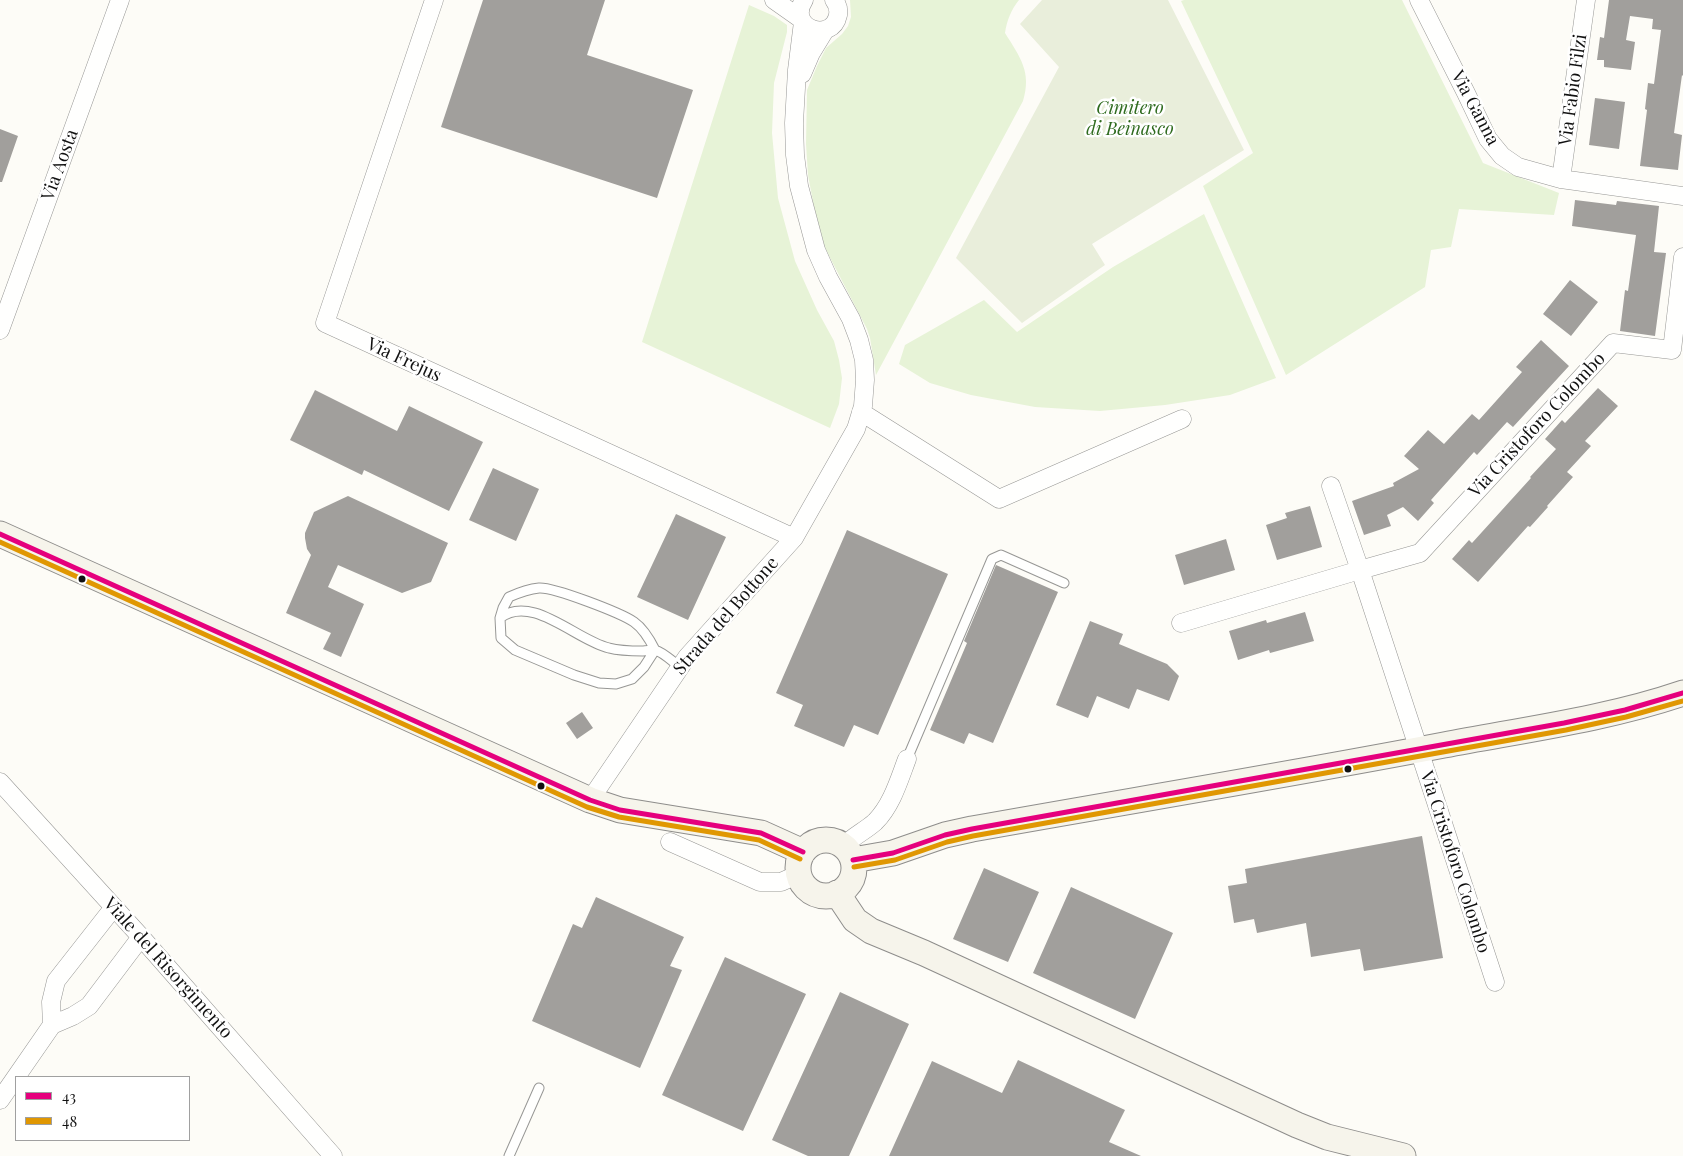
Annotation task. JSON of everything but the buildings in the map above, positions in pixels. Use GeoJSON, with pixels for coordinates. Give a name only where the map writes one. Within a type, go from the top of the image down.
{"type":"FeatureCollection","features":[{"type":"Feature","properties":{"kind":"street","name":"Via Aosta"},"geometry":{"type":"LineString","coordinates":[[0,330],[120,0]]}},
{"type":"Feature","properties":{"kind":"street","name":"Via Frejus"},"geometry":{"type":"LineString","coordinates":[[434,0],[325,323],[794,538]]}},
{"type":"Feature","properties":{"kind":"street"},"geometry":{"type":"LineString","coordinates":[[774,0],[813,30],[826,30]]}},
{"type":"Feature","properties":{"kind":"street","name":"Strada del Bottone"},"geometry":{"type":"LineString","coordinates":[[590,800],[687,657],[794,538],[856,429],[861,412],[866,380],[859,340],[851,319],[828,277],[816,250],[799,186],[795,155],[794,123],[802,20],[800,8],[804,0]]}},
{"type":"Feature","properties":{"kind":"street","name":"Via Ganna"},"geometry":{"type":"LineString","coordinates":[[1419,0],[1488,139],[1502,156],[1518,167],[1561,179],[1683,196]]}},
{"type":"Feature","properties":{"kind":"street","name":"Via Fabio Filzi"},"geometry":{"type":"LineString","coordinates":[[1561,179],[1586,0]]}},
{"type":"Feature","properties":{"kind":"street"},"geometry":{"type":"LineString","coordinates":[[797,86],[811,54],[826,30],[838,18],[836,1]]}},
{"type":"Feature","properties":{"kind":"street","name":"Via Cristoforo Colombo"},"geometry":{"type":"LineString","coordinates":[[1181,624],[1420,552],[1614,342],[1672,350],[1683,257]]}},
{"type":"Feature","properties":{"kind":"street"},"geometry":{"type":"LineString","coordinates":[[861,412],[999,499],[1182,420]]}},
{"type":"Feature","properties":{"kind":"street","name":"Via Cristoforo Colombo"},"geometry":{"type":"LineString","coordinates":[[1331,486],[1495,982]]}},
{"type":"Feature","properties":{"kind":"street"},"geometry":{"type":"LineString","coordinates":[[0,534],[590,800],[620,810],[761,833],[801,863],[804,885],[812,892],[824,896],[837,893],[852,880],[854,872],[849,853],[852,838],[880,817],[891,799],[907,759]]}},
{"type":"Feature","properties":{"kind":"street"},"geometry":{"type":"LineString","coordinates":[[670,842],[760,882],[781,882],[801,863],[810,844],[824,840],[835,841],[849,853],[893,853],[972,829],[1418,750],[1586,718],[1665,700],[1683,694]]}},
{"type":"Feature","properties":{"kind":"street","name":"Viale del Risorgimento"},"geometry":{"type":"LineString","coordinates":[[0,782],[141,937],[333,1156]]}},
{"type":"Feature","properties":{"kind":"street"},"geometry":{"type":"LineString","coordinates":[[837,893],[855,920],[871,931],[924,953],[1297,1125],[1327,1137],[1404,1156]]}},
{"type":"Feature","properties":{"kind":"street"},"geometry":{"type":"LineString","coordinates":[[52,1025],[51,1002],[56,981],[114,907]]}},
{"type":"Feature","properties":{"kind":"street"},"geometry":{"type":"LineString","coordinates":[[17,1076],[52,1025],[73,1016],[89,1006],[141,937]]}},
{"type":"Feature","properties":{"kind":"street"},"geometry":{"type":"LineString","coordinates":[[0,1100],[15,1078]]}},
{"type":"Feature","properties":{"kind":"lane"},"geometry":{"type":"LineString","coordinates":[[907,759],[992,558],[1001,555],[1064,582]]}},
{"type":"Feature","properties":{"kind":"lane"},"geometry":{"type":"LineString","coordinates":[[655,650],[644,667],[632,679],[616,684],[599,683],[574,675],[515,650],[501,638],[500,618],[509,597],[540,588],[562,593],[613,611],[635,622],[647,636],[655,650],[680,667]]}},
{"type":"Feature","properties":{"kind":"lane"},"geometry":{"type":"LineString","coordinates":[[500,618],[508,612],[514,611],[536,613],[593,643],[609,648],[636,651],[655,650]]}},
{"type":"Feature","properties":{"kind":"lane"},"geometry":{"type":"LineString","coordinates":[[509,1156],[539,1088]]}},
{"type":"Feature","properties":{"kind":"green space"},"geometry":{"type":"Polygon","coordinates":[[[850,0],[1019,0],[1010,15],[1005,33],[1020,57],[1026,82],[1023,101],[876,375],[867,329],[825,248],[808,175],[806,144],[807,90],[826,48],[848,26],[851,17],[850,0]]]}},
{"type":"Feature","properties":{"kind":"green space","name":"Cimitero di Beinasco"},"geometry":{"type":"Polygon","coordinates":[[[1042,0],[1168,0],[1244,150],[1092,244],[1105,265],[1022,323],[956,258],[1059,67],[1020,24],[1042,0]]]}},
{"type":"Feature","properties":{"kind":"green space"},"geometry":{"type":"Polygon","coordinates":[[[1402,0],[1483,163],[1559,193],[1554,215],[1459,209],[1451,247],[1431,250],[1425,287],[1286,375],[1203,186],[1253,153],[1181,1],[1402,0]]]}},
{"type":"Feature","properties":{"kind":"green space"},"geometry":{"type":"Polygon","coordinates":[[[749,5],[774,16],[787,25],[787,32],[774,83],[772,133],[778,198],[795,261],[817,310],[834,341],[839,360],[842,378],[839,404],[830,428],[642,342],[749,5]]]}},
{"type":"Feature","properties":{"kind":"green space"},"geometry":{"type":"Polygon","coordinates":[[[1204,214],[1276,378],[1230,395],[1165,405],[1100,411],[1035,407],[971,395],[930,383],[899,364],[905,345],[984,300],[1017,332],[1113,267],[1204,214]]]}},
{"type":"Feature","properties":{"kind":"transit line","name":"43"},"geometry":{"type":"LineString","coordinates":[[0,534],[590,800],[620,810],[761,833],[803,852]]}},
{"type":"Feature","properties":{"kind":"transit line","name":"48"},"geometry":{"type":"LineString","coordinates":[[0,542],[587,807],[619,817],[759,840],[800,859]]}},
{"type":"Feature","properties":{"kind":"transit line","name":"43"},"geometry":{"type":"LineString","coordinates":[[853,860],[893,853],[945,835],[972,829],[1564,723],[1625,710],[1683,693]]}},
{"type":"Feature","properties":{"kind":"transit line","name":"48"},"geometry":{"type":"LineString","coordinates":[[854,867],[895,860],[947,842],[973,836],[1566,730],[1626,717],[1683,701]]}}]}
